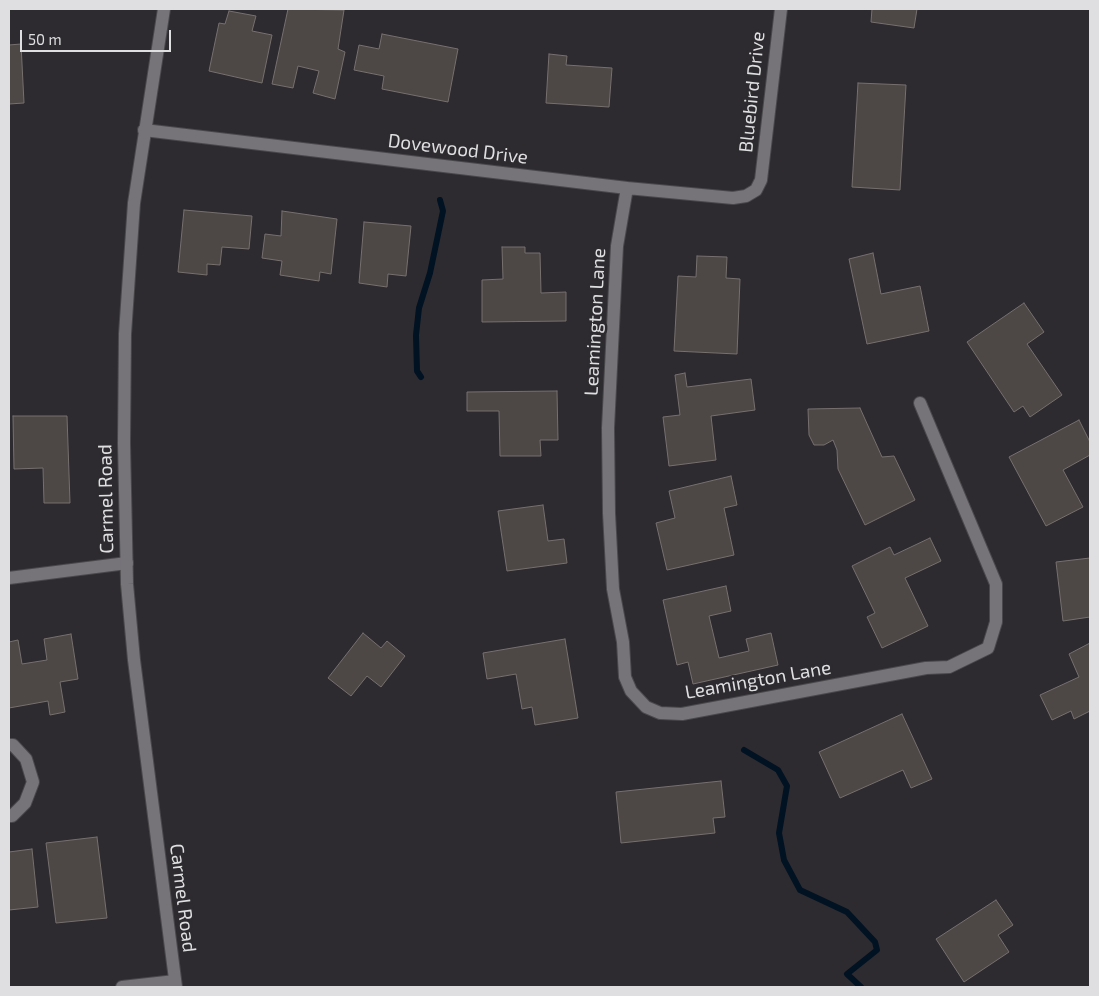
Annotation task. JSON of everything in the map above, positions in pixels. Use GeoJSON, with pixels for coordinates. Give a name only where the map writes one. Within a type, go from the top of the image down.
{"type":"FeatureCollection","features":[{"type":"Feature","properties":{"kind":"street","name":"Carmel Road"},"geometry":{"type":"LineString","coordinates":[[164,9],[144,130],[134,212],[124,361],[127,563],[134,660],[175,984]]}},
{"type":"Feature","properties":{"kind":"street","name":"Bluebird Drive"},"geometry":{"type":"LineString","coordinates":[[761,180],[780,9]]}},
{"type":"Feature","properties":{"kind":"street","name":"Dovewood Drive"},"geometry":{"type":"LineString","coordinates":[[144,130],[627,188],[733,198],[746,196],[756,190],[761,180]]}},
{"type":"Feature","properties":{"kind":"street","name":"Leamington Lane"},"geometry":{"type":"LineString","coordinates":[[627,188],[617,246],[608,428],[609,512],[613,589],[622,642],[625,677],[631,691],[646,706],[660,713],[682,714],[926,668],[949,667],[988,648],[996,622],[996,584],[920,403]]}},
{"type":"Feature","properties":{"kind":"street"},"geometry":{"type":"LineString","coordinates":[[9,578],[127,563]]}},
{"type":"Feature","properties":{"kind":"street"},"geometry":{"type":"LineString","coordinates":[[9,745],[14,745],[26,758],[33,782],[25,803],[9,816]]}},
{"type":"Feature","properties":{"kind":"street"},"geometry":{"type":"LineString","coordinates":[[122,987],[175,984]]}},
{"type":"Feature","properties":{"kind":"building"},"geometry":{"type":"Polygon","coordinates":[[[288,9],[344,10],[338,49],[345,52],[335,99],[313,93],[319,71],[298,66],[293,88],[272,84],[288,9]]]}},
{"type":"Feature","properties":{"kind":"building"},"geometry":{"type":"Polygon","coordinates":[[[872,9],[917,9],[914,28],[871,22],[872,9]]]}},
{"type":"Feature","properties":{"kind":"building"},"geometry":{"type":"Polygon","coordinates":[[[229,11],[256,16],[252,31],[272,35],[262,83],[209,71],[219,23],[225,24],[229,11]]]}},
{"type":"Feature","properties":{"kind":"building"},"geometry":{"type":"Polygon","coordinates":[[[382,34],[458,49],[448,102],[382,89],[384,76],[354,70],[359,45],[379,49],[382,34]]]}},
{"type":"Feature","properties":{"kind":"building"},"geometry":{"type":"Polygon","coordinates":[[[21,44],[24,103],[9,104],[9,45],[21,44]]]}},
{"type":"Feature","properties":{"kind":"building"},"geometry":{"type":"Polygon","coordinates":[[[549,54],[567,56],[566,65],[612,68],[609,107],[546,103],[549,54]]]}},
{"type":"Feature","properties":{"kind":"building"},"geometry":{"type":"Polygon","coordinates":[[[858,83],[906,85],[900,190],[852,187],[858,83]]]}},
{"type":"Feature","properties":{"kind":"building"},"geometry":{"type":"Polygon","coordinates":[[[184,210],[252,216],[249,249],[222,247],[220,265],[207,264],[207,275],[178,272],[184,210]]]}},
{"type":"Feature","properties":{"kind":"building"},"geometry":{"type":"Polygon","coordinates":[[[282,211],[337,219],[331,274],[320,272],[319,281],[280,275],[282,261],[262,258],[265,234],[281,236],[282,211]]]}},
{"type":"Feature","properties":{"kind":"building"},"geometry":{"type":"Polygon","coordinates":[[[364,222],[411,226],[406,276],[388,274],[387,287],[359,283],[364,222]]]}},
{"type":"Feature","properties":{"kind":"building"},"geometry":{"type":"Polygon","coordinates":[[[502,247],[525,247],[525,253],[540,253],[541,293],[566,292],[566,321],[482,322],[482,280],[503,279],[502,247]]]}},
{"type":"Feature","properties":{"kind":"building"},"geometry":{"type":"Polygon","coordinates":[[[873,253],[881,294],[920,286],[929,331],[867,344],[849,259],[873,253]]]}},
{"type":"Feature","properties":{"kind":"building"},"geometry":{"type":"Polygon","coordinates":[[[697,256],[727,257],[726,278],[740,279],[737,354],[674,351],[678,276],[696,277],[697,256]]]}},
{"type":"Feature","properties":{"kind":"building"},"geometry":{"type":"Polygon","coordinates":[[[1024,303],[1044,332],[1027,344],[1062,395],[1030,417],[1023,406],[1014,412],[967,342],[1024,303]]]}},
{"type":"Feature","properties":{"kind":"building"},"geometry":{"type":"Polygon","coordinates":[[[685,373],[687,387],[751,379],[755,410],[711,416],[716,460],[669,466],[663,417],[680,415],[675,375],[685,373]]]}},
{"type":"Feature","properties":{"kind":"building"},"geometry":{"type":"Polygon","coordinates":[[[557,391],[558,440],[540,440],[541,456],[500,456],[499,411],[467,411],[467,392],[557,391]]]}},
{"type":"Feature","properties":{"kind":"building"},"geometry":{"type":"Polygon","coordinates":[[[860,408],[882,457],[894,456],[915,500],[865,525],[838,469],[837,450],[833,440],[824,445],[814,445],[809,435],[808,409],[860,408]]]}},
{"type":"Feature","properties":{"kind":"building"},"geometry":{"type":"Polygon","coordinates":[[[13,416],[67,416],[70,503],[44,503],[43,468],[14,469],[13,416]]]}},
{"type":"Feature","properties":{"kind":"building"},"geometry":{"type":"Polygon","coordinates":[[[1079,420],[1090,442],[1090,455],[1063,470],[1083,507],[1046,526],[1009,457],[1079,420]]]}},
{"type":"Feature","properties":{"kind":"building"},"geometry":{"type":"Polygon","coordinates":[[[731,476],[737,505],[724,508],[734,555],[667,570],[656,523],[675,518],[669,491],[731,476]]]}},
{"type":"Feature","properties":{"kind":"building"},"geometry":{"type":"Polygon","coordinates":[[[543,505],[548,541],[564,539],[567,563],[507,571],[498,511],[543,505]]]}},
{"type":"Feature","properties":{"kind":"building"},"geometry":{"type":"Polygon","coordinates":[[[930,538],[941,561],[905,578],[928,626],[882,648],[867,617],[875,613],[852,566],[890,547],[894,555],[930,538]]]}},
{"type":"Feature","properties":{"kind":"building"},"geometry":{"type":"Polygon","coordinates":[[[1090,558],[1090,617],[1063,621],[1056,562],[1090,558]]]}},
{"type":"Feature","properties":{"kind":"building"},"geometry":{"type":"Polygon","coordinates":[[[726,586],[731,611],[709,616],[719,658],[749,651],[746,639],[771,633],[778,665],[693,684],[688,662],[677,665],[663,600],[726,586]]]}},
{"type":"Feature","properties":{"kind":"building"},"geometry":{"type":"Polygon","coordinates":[[[363,633],[381,648],[387,641],[405,656],[381,687],[367,676],[351,696],[328,678],[363,633]]]}},
{"type":"Feature","properties":{"kind":"building"},"geometry":{"type":"Polygon","coordinates":[[[71,634],[78,679],[60,682],[65,712],[50,715],[48,701],[9,708],[9,642],[18,640],[22,664],[47,660],[44,639],[71,634]]]}},
{"type":"Feature","properties":{"kind":"building"},"geometry":{"type":"Polygon","coordinates":[[[565,639],[578,718],[535,725],[532,707],[522,709],[516,674],[487,679],[483,653],[565,639]]]}},
{"type":"Feature","properties":{"kind":"building"},"geometry":{"type":"Polygon","coordinates":[[[1090,643],[1090,711],[1074,719],[1071,711],[1052,720],[1040,695],[1079,677],[1069,654],[1090,643]]]}},
{"type":"Feature","properties":{"kind":"building"},"geometry":{"type":"Polygon","coordinates":[[[902,714],[932,779],[911,788],[903,770],[840,798],[819,752],[902,714]]]}},
{"type":"Feature","properties":{"kind":"building"},"geometry":{"type":"Polygon","coordinates":[[[721,781],[725,817],[713,818],[715,833],[621,843],[616,792],[721,781]]]}},
{"type":"Feature","properties":{"kind":"building"},"geometry":{"type":"Polygon","coordinates":[[[97,837],[107,918],[56,923],[46,843],[97,837]]]}},
{"type":"Feature","properties":{"kind":"building"},"geometry":{"type":"Polygon","coordinates":[[[32,849],[38,907],[9,910],[9,852],[32,849]]]}},
{"type":"Feature","properties":{"kind":"building"},"geometry":{"type":"Polygon","coordinates":[[[996,900],[1013,925],[998,935],[1009,952],[964,982],[936,939],[996,900]]]}},
{"type":"Feature","properties":{"kind":"waterway"},"geometry":{"type":"LineString","coordinates":[[421,377],[417,371],[416,335],[419,308],[430,273],[443,211],[440,200]]}},
{"type":"Feature","properties":{"kind":"waterway"},"geometry":{"type":"LineString","coordinates":[[744,750],[778,770],[787,786],[779,833],[784,860],[800,890],[847,912],[875,942],[877,950],[847,974],[861,987]]}}]}
